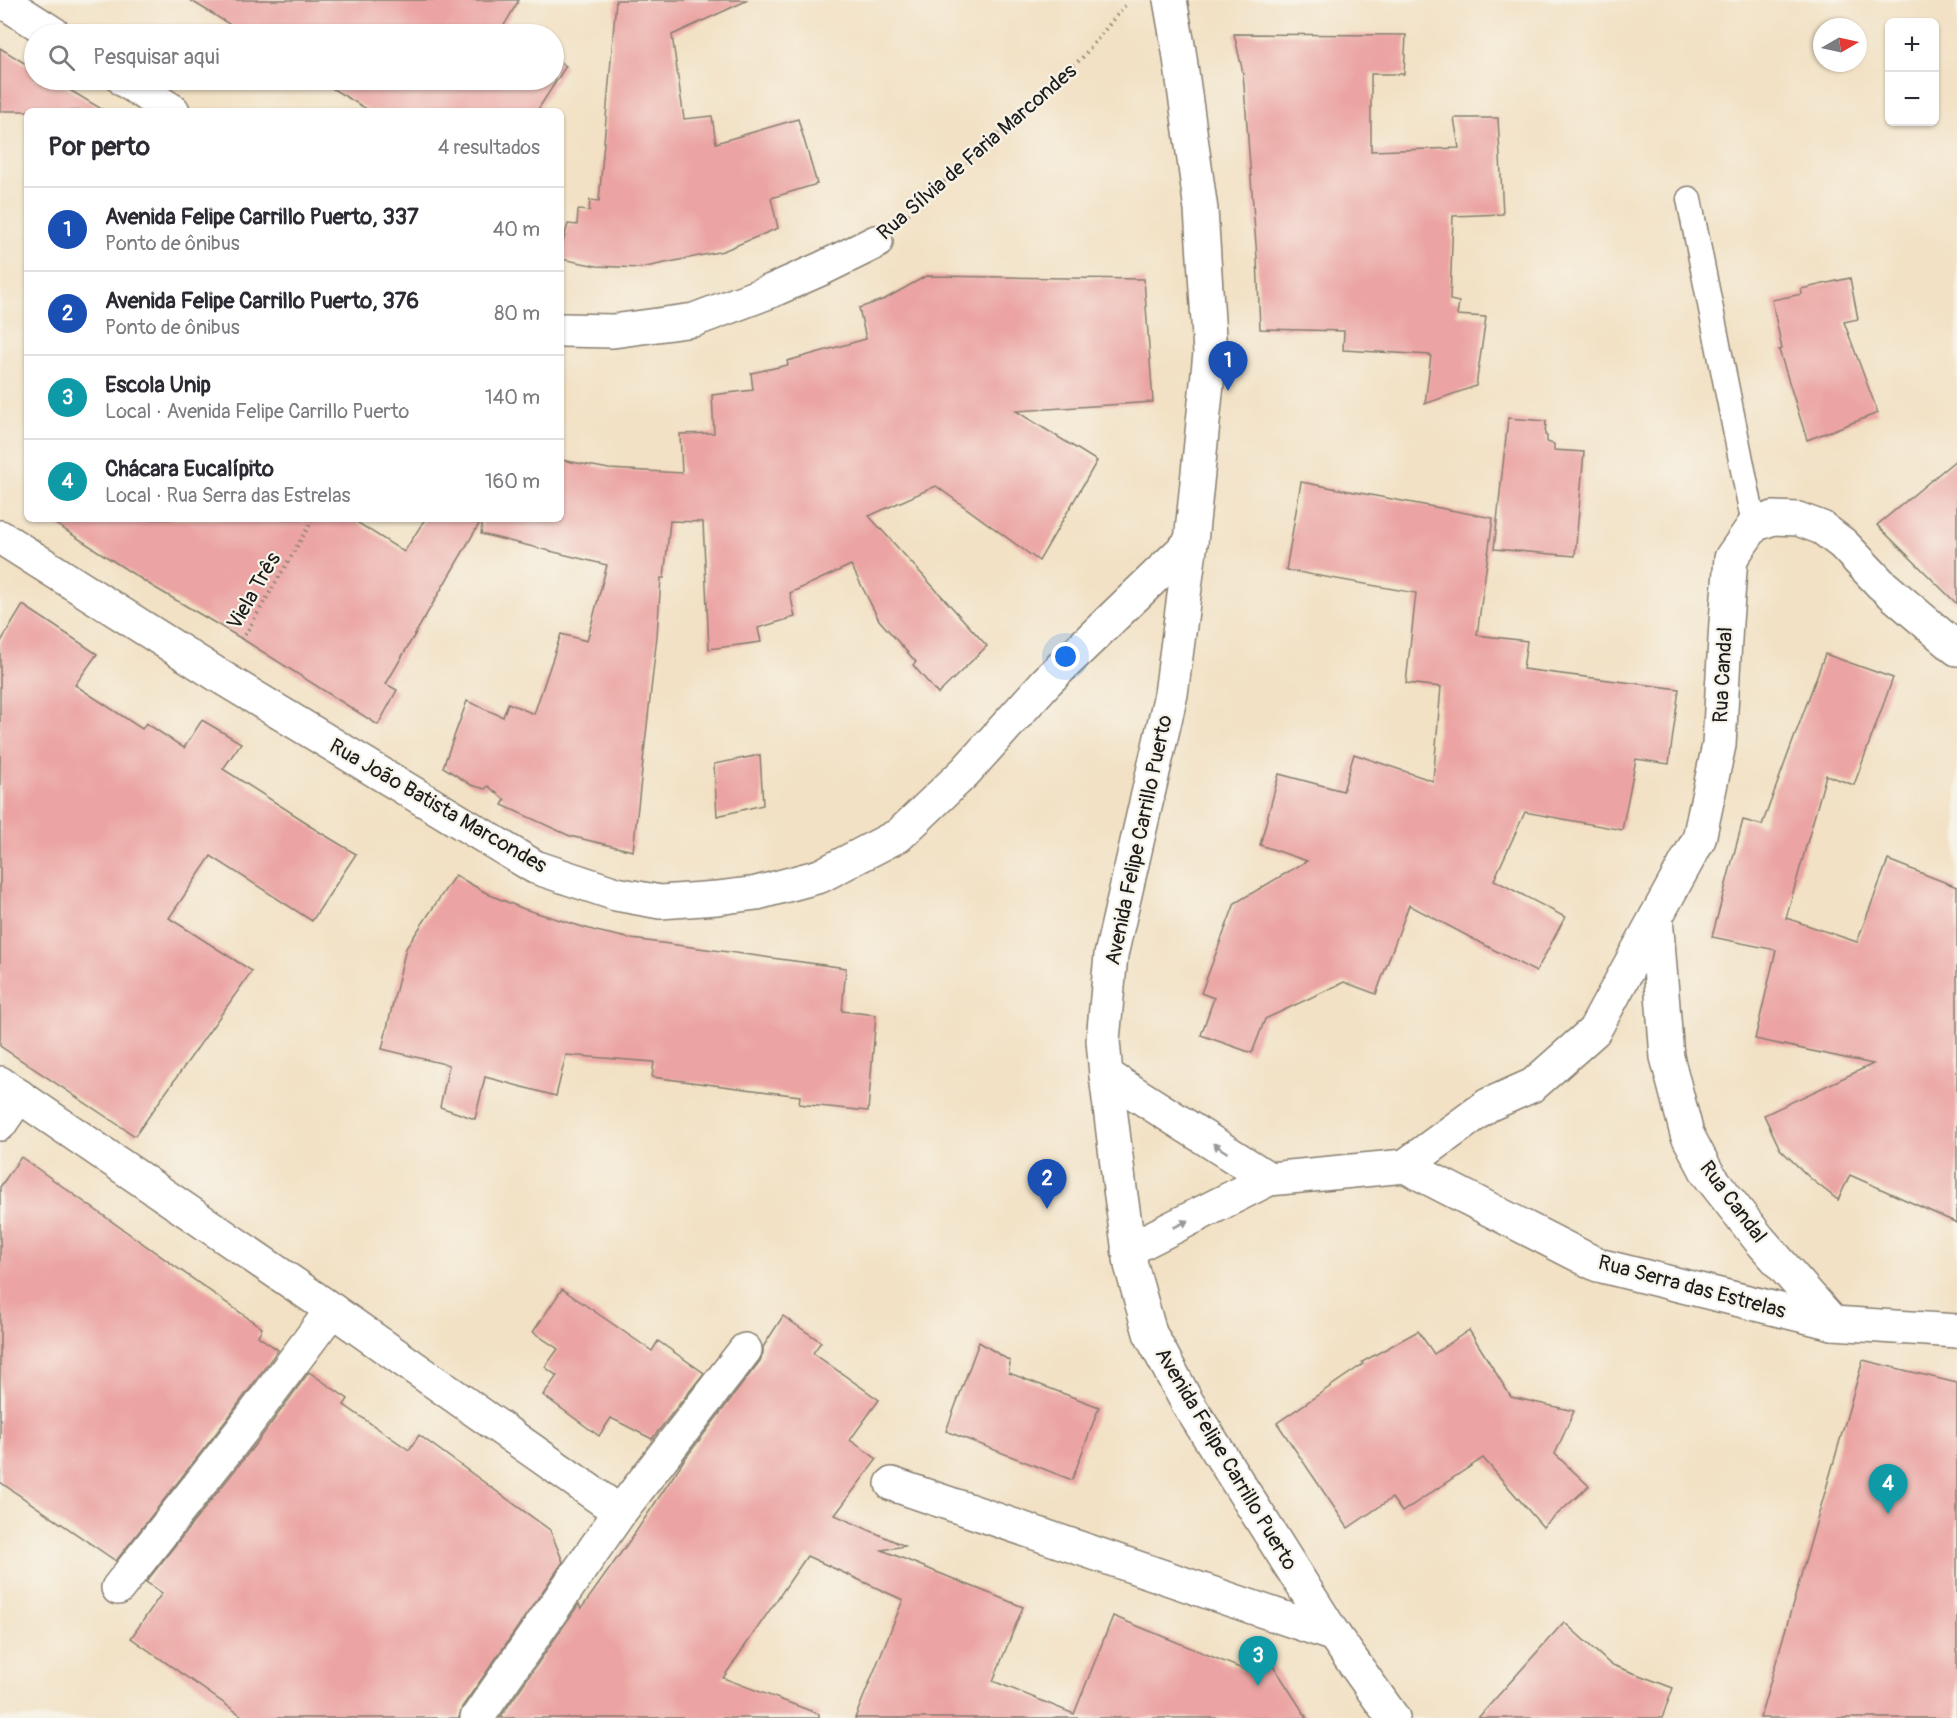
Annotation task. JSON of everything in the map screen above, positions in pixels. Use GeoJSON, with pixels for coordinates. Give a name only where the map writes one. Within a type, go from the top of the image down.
{"type":"FeatureCollection","features":[{"type":"Feature","properties":{"kind":"street"},"geometry":{"type":"LineString","coordinates":[[1,0],[38,24]]}},
{"type":"Feature","properties":{"kind":"street","name":"Avenida Felipe Carrillo Puerto"},"geometry":{"type":"LineString","coordinates":[[1170,0],[1201,210],[1210,353],[1191,542],[1171,694],[1111,956],[1103,1040],[1128,1250],[1147,1322],[1155,1343],[1187,1402],[1334,1635],[1393,1718]]}},
{"type":"Feature","properties":{"kind":"street"},"geometry":{"type":"LineString","coordinates":[[140,90],[168,108]]}},
{"type":"Feature","properties":{"kind":"street","name":"Rua Sílvia de Faria Marcondes"},"geometry":{"type":"LineString","coordinates":[[564,330],[613,331],[694,320],[771,291],[876,242]]}},
{"type":"Feature","properties":{"kind":"street"},"geometry":{"type":"LineString","coordinates":[[1754,525],[1773,518],[1798,519],[1822,528],[1843,544],[1881,584],[1957,649]]}},
{"type":"Feature","properties":{"kind":"street","name":"Rua Candal"},"geometry":{"type":"LineString","coordinates":[[1406,1166],[1488,1105],[1533,1085],[1594,1031],[1699,839],[1719,745],[1725,622],[1731,558],[1754,525]]}},
{"type":"Feature","properties":{"kind":"street","name":"Rua João Batista Marcondes"},"geometry":{"type":"LineString","coordinates":[[0,537],[221,677],[535,867],[616,894],[660,902],[727,897],[820,876],[899,835],[965,772],[1047,681],[1191,542]]}},
{"type":"Feature","properties":{"kind":"street","name":"Rua Candal"},"geometry":{"type":"LineString","coordinates":[[1656,917],[1667,1057],[1687,1134],[1708,1174],[1759,1239],[1833,1323]]}},
{"type":"Feature","properties":{"kind":"street"},"geometry":{"type":"LineString","coordinates":[[1106,1075],[1269,1179]]}},
{"type":"Feature","properties":{"kind":"street"},"geometry":{"type":"LineString","coordinates":[[0,1124],[10,1090],[332,1310],[620,1512]]}},
{"type":"Feature","properties":{"kind":"street"},"geometry":{"type":"LineString","coordinates":[[1128,1250],[1269,1179],[1406,1166]]}},
{"type":"Feature","properties":{"kind":"street","name":"Rua Serra das Estrelas"},"geometry":{"type":"LineString","coordinates":[[1406,1166],[1598,1265],[1833,1323],[1957,1331]]}},
{"type":"Feature","properties":{"kind":"street"},"geometry":{"type":"LineString","coordinates":[[118,1588],[243,1429],[332,1310]]}},
{"type":"Feature","properties":{"kind":"street"},"geometry":{"type":"LineString","coordinates":[[477,1718],[620,1512],[744,1350]]}},
{"type":"Feature","properties":{"kind":"street"},"geometry":{"type":"LineString","coordinates":[[892,1484],[1334,1635]]}},
{"type":"Feature","properties":{"kind":"lane"},"geometry":{"type":"LineString","coordinates":[[1689,199],[1754,525]]}},
{"type":"Feature","properties":{"kind":"path","name":"Rua Sílvia de Faria Marcondes"},"geometry":{"type":"LineString","coordinates":[[876,242],[1081,59],[1129,0]]}},
{"type":"Feature","properties":{"kind":"path","name":"Viela Três"},"geometry":{"type":"LineString","coordinates":[[221,677],[311,522]]}},
{"type":"Feature","properties":{"kind":"building"},"geometry":{"type":"Polygon","coordinates":[[[190,0],[519,0],[505,24],[229,24],[190,0]]]}},
{"type":"Feature","properties":{"kind":"building"},"geometry":{"type":"Polygon","coordinates":[[[616,0],[748,0],[672,35],[684,119],[712,116],[716,143],[798,119],[817,184],[771,198],[778,228],[723,251],[641,268],[597,266],[564,260],[564,238],[568,224],[577,225],[578,210],[589,211],[590,200],[599,201],[616,0]]]}},
{"type":"Feature","properties":{"kind":"building"},"geometry":{"type":"Polygon","coordinates":[[[1234,34],[1406,35],[1404,74],[1371,74],[1371,151],[1459,148],[1454,118],[1498,118],[1503,214],[1453,216],[1450,300],[1459,302],[1457,315],[1486,317],[1476,386],[1425,404],[1431,355],[1343,350],[1344,331],[1260,329],[1243,73],[1234,34]]]}},
{"type":"Feature","properties":{"kind":"building"},"geometry":{"type":"Polygon","coordinates":[[[0,48],[24,63],[24,90],[70,90],[100,108],[24,108],[24,111],[0,111],[0,48]]]}},
{"type":"Feature","properties":{"kind":"building"},"geometry":{"type":"Polygon","coordinates":[[[335,90],[551,90],[539,108],[365,108],[335,90]]]}},
{"type":"Feature","properties":{"kind":"building"},"geometry":{"type":"Polygon","coordinates":[[[926,276],[1144,279],[1153,402],[1016,411],[1097,461],[1039,561],[936,486],[869,516],[987,646],[938,694],[913,665],[916,662],[879,620],[851,565],[790,593],[795,617],[758,628],[761,642],[709,649],[703,522],[670,521],[664,578],[661,578],[657,636],[633,851],[570,836],[502,805],[505,800],[488,786],[485,789],[471,785],[443,767],[467,701],[503,717],[508,703],[534,714],[561,634],[587,641],[607,565],[481,534],[483,522],[564,522],[564,461],[609,469],[682,473],[680,434],[714,433],[712,395],[753,390],[751,373],[788,365],[787,361],[866,339],[859,308],[885,299],[926,276]]]}},
{"type":"Feature","properties":{"kind":"building"},"geometry":{"type":"Polygon","coordinates":[[[1850,278],[1858,319],[1844,322],[1878,413],[1807,440],[1779,350],[1782,349],[1772,300],[1802,294],[1801,289],[1850,278]]]}},
{"type":"Feature","properties":{"kind":"building"},"geometry":{"type":"Polygon","coordinates":[[[1508,418],[1546,421],[1545,435],[1547,442],[1554,444],[1554,450],[1584,452],[1575,556],[1494,549],[1508,418]]]}},
{"type":"Feature","properties":{"kind":"building"},"geometry":{"type":"Polygon","coordinates":[[[1957,459],[1957,604],[1877,525],[1957,459]]]}},
{"type":"Feature","properties":{"kind":"building"},"geometry":{"type":"Polygon","coordinates":[[[1301,482],[1493,518],[1477,635],[1527,641],[1523,669],[1679,689],[1669,764],[1636,759],[1622,830],[1525,812],[1494,880],[1565,917],[1536,972],[1409,905],[1376,994],[1344,982],[1265,1019],[1252,1053],[1201,1035],[1214,998],[1201,993],[1235,903],[1307,861],[1260,845],[1279,774],[1343,791],[1354,754],[1433,781],[1441,687],[1406,683],[1416,593],[1286,570],[1301,482]]]}},
{"type":"Feature","properties":{"kind":"building"},"geometry":{"type":"Polygon","coordinates":[[[53,522],[357,522],[404,552],[423,522],[480,522],[386,684],[397,690],[378,725],[244,640],[152,586],[53,522]]]}},
{"type":"Feature","properties":{"kind":"building"},"geometry":{"type":"Polygon","coordinates":[[[23,605],[97,654],[75,685],[142,729],[146,723],[184,748],[202,720],[241,743],[223,769],[356,854],[312,921],[211,856],[169,918],[252,971],[135,1136],[0,1046],[0,643],[23,605]]]}},
{"type":"Feature","properties":{"kind":"building"},"geometry":{"type":"Polygon","coordinates":[[[1825,654],[1893,678],[1854,785],[1826,775],[1786,918],[1857,942],[1888,860],[1957,887],[1957,1223],[1850,1175],[1838,1200],[1811,1179],[1780,1149],[1764,1115],[1873,1064],[1755,1039],[1776,950],[1712,937],[1743,820],[1762,825],[1825,654]]]}},
{"type":"Feature","properties":{"kind":"building"},"geometry":{"type":"Polygon","coordinates":[[[760,755],[763,805],[717,816],[714,764],[760,755]]]}},
{"type":"Feature","properties":{"kind":"building"},"geometry":{"type":"Polygon","coordinates":[[[455,875],[490,895],[524,909],[596,931],[632,939],[846,968],[842,1011],[876,1015],[868,1111],[799,1104],[800,1096],[652,1077],[654,1062],[566,1055],[556,1096],[485,1077],[475,1119],[440,1107],[449,1065],[382,1049],[406,948],[455,875]]]}},
{"type":"Feature","properties":{"kind":"building"},"geometry":{"type":"Polygon","coordinates":[[[21,1157],[262,1328],[258,1336],[278,1350],[116,1561],[0,1482],[0,1187],[21,1157]]]}},
{"type":"Feature","properties":{"kind":"building"},"geometry":{"type":"Polygon","coordinates":[[[562,1289],[652,1351],[658,1341],[704,1373],[652,1439],[611,1418],[599,1436],[543,1395],[557,1376],[545,1367],[558,1349],[533,1332],[562,1289]]]}},
{"type":"Feature","properties":{"kind":"building"},"geometry":{"type":"Polygon","coordinates":[[[783,1316],[821,1342],[813,1353],[879,1400],[850,1440],[877,1459],[835,1515],[905,1546],[882,1550],[1023,1607],[993,1681],[1074,1714],[1113,1616],[1247,1671],[1266,1654],[1307,1718],[855,1718],[903,1600],[807,1556],[723,1678],[819,1714],[819,1718],[500,1718],[579,1604],[581,1609],[684,1460],[760,1361],[763,1347],[783,1316]]]}},
{"type":"Feature","properties":{"kind":"building"},"geometry":{"type":"Polygon","coordinates":[[[1469,1330],[1511,1397],[1574,1411],[1555,1454],[1589,1486],[1543,1527],[1483,1458],[1402,1512],[1392,1498],[1348,1528],[1277,1423],[1363,1364],[1362,1362],[1418,1331],[1434,1354],[1469,1330]]]}},
{"type":"Feature","properties":{"kind":"building"},"geometry":{"type":"Polygon","coordinates":[[[979,1342],[1010,1361],[1009,1373],[1099,1407],[1072,1480],[946,1431],[979,1342]]]}},
{"type":"Feature","properties":{"kind":"building"},"geometry":{"type":"Polygon","coordinates":[[[1863,1360],[1957,1383],[1957,1718],[1760,1718],[1863,1360]]]}},
{"type":"Feature","properties":{"kind":"building"},"geometry":{"type":"Polygon","coordinates":[[[309,1372],[348,1399],[344,1405],[409,1450],[419,1435],[550,1530],[563,1562],[462,1707],[459,1718],[245,1718],[131,1638],[162,1593],[146,1582],[258,1441],[309,1372]]]}},
{"type":"Feature","properties":{"kind":"building"},"geometry":{"type":"Polygon","coordinates":[[[1564,1622],[1610,1664],[1673,1688],[1662,1718],[1478,1718],[1564,1622]]]}},
{"type":"Feature","properties":{"kind":"place","name":"Avenida Felipe Carrillo Puerto, 337"},"geometry":{"type":"Point","coordinates":[1228,391]}},
{"type":"Feature","properties":{"kind":"place","name":"Avenida Felipe Carrillo Puerto, 376"},"geometry":{"type":"Point","coordinates":[1047,1209]}},
{"type":"Feature","properties":{"kind":"place","name":"Chácara Eucalípito"},"geometry":{"type":"Point","coordinates":[1888,1514]}},
{"type":"Feature","properties":{"kind":"place","name":"Escola Unip"},"geometry":{"type":"Point","coordinates":[1258,1686]}}]}
